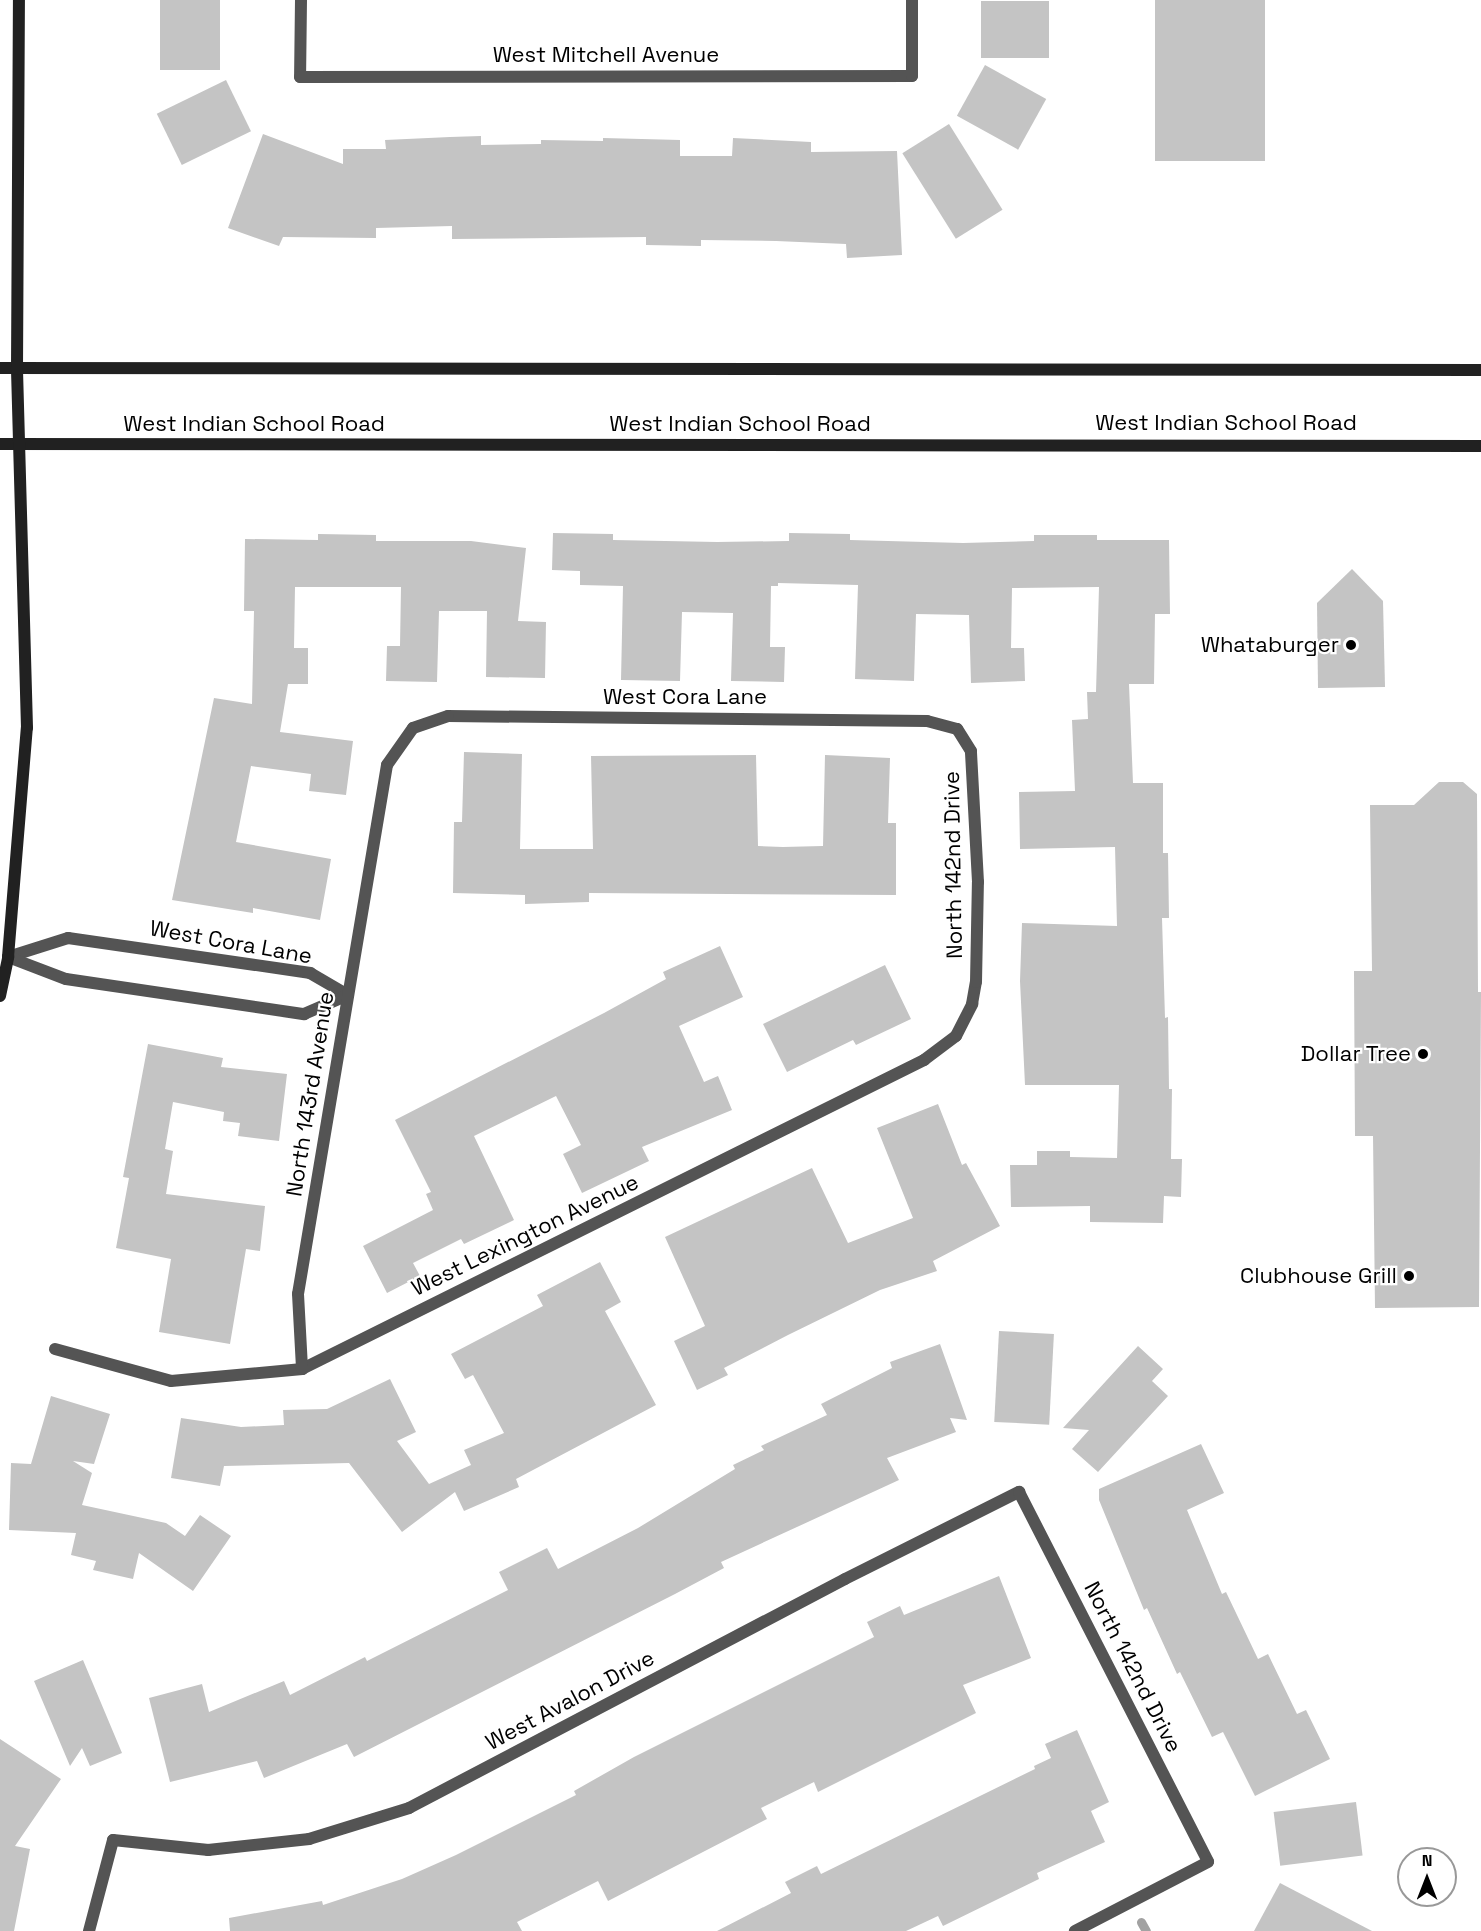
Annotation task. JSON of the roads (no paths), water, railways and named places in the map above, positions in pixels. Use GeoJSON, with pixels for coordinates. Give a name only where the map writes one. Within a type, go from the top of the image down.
{"type":"FeatureCollection","features":[{"type":"Feature","properties":{"kind":"main road"},"geometry":{"type":"LineString","coordinates":[[0,996],[8,957],[27,728],[21,445],[17,369],[19,0]]}},
{"type":"Feature","properties":{"kind":"main road"},"geometry":{"type":"LineString","coordinates":[[0,368],[1481,370]]}},
{"type":"Feature","properties":{"kind":"main road","name":"West Indian School Road"},"geometry":{"type":"LineString","coordinates":[[0,444],[1481,446]]}},
{"type":"Feature","properties":{"kind":"street","name":"West Mitchell Avenue"},"geometry":{"type":"LineString","coordinates":[[301,0],[300,77],[912,76],[912,0]]}},
{"type":"Feature","properties":{"kind":"street","name":"West Cora Lane"},"geometry":{"type":"LineString","coordinates":[[413,728],[448,716],[927,721],[957,729]]}},
{"type":"Feature","properties":{"kind":"street","name":"North 143rd Avenue"},"geometry":{"type":"LineString","coordinates":[[302,1369],[298,1294],[387,765],[413,728]]}},
{"type":"Feature","properties":{"kind":"street","name":"North 142nd Drive"},"geometry":{"type":"LineString","coordinates":[[957,729],[971,751],[978,882],[972,1004]]}},
{"type":"Feature","properties":{"kind":"street","name":"West Cora Lane"},"geometry":{"type":"LineString","coordinates":[[8,957],[68,938],[310,973],[348,995]]}},
{"type":"Feature","properties":{"kind":"street"},"geometry":{"type":"LineString","coordinates":[[8,957],[66,979],[304,1014],[348,995]]}},
{"type":"Feature","properties":{"kind":"street","name":"West Lexington Avenue"},"geometry":{"type":"LineString","coordinates":[[55,1348],[171,1381],[302,1369],[924,1060],[956,1036],[972,1004]]}},
{"type":"Feature","properties":{"kind":"street","name":"North 142nd Drive"},"geometry":{"type":"LineString","coordinates":[[1020,1492],[1208,1862],[1075,1931]]}},
{"type":"Feature","properties":{"kind":"street","name":"West Avalon Drive"},"geometry":{"type":"LineString","coordinates":[[89,1931],[113,1840],[219,1849],[309,1839],[409,1808],[845,1579],[1020,1492]]}},
{"type":"Feature","properties":{"kind":"waterway"},"geometry":{"type":"LineString","coordinates":[[1141,1922],[1146,1931]]}},
{"type":"Feature","properties":{"kind":"place","name":"Whataburger"},"geometry":{"type":"Point","coordinates":[1351,645]}},
{"type":"Feature","properties":{"kind":"place","name":"Dollar Tree"},"geometry":{"type":"Point","coordinates":[1423,1054]}},
{"type":"Feature","properties":{"kind":"place","name":"Clubhouse Grill"},"geometry":{"type":"Point","coordinates":[1409,1276]}}]}
